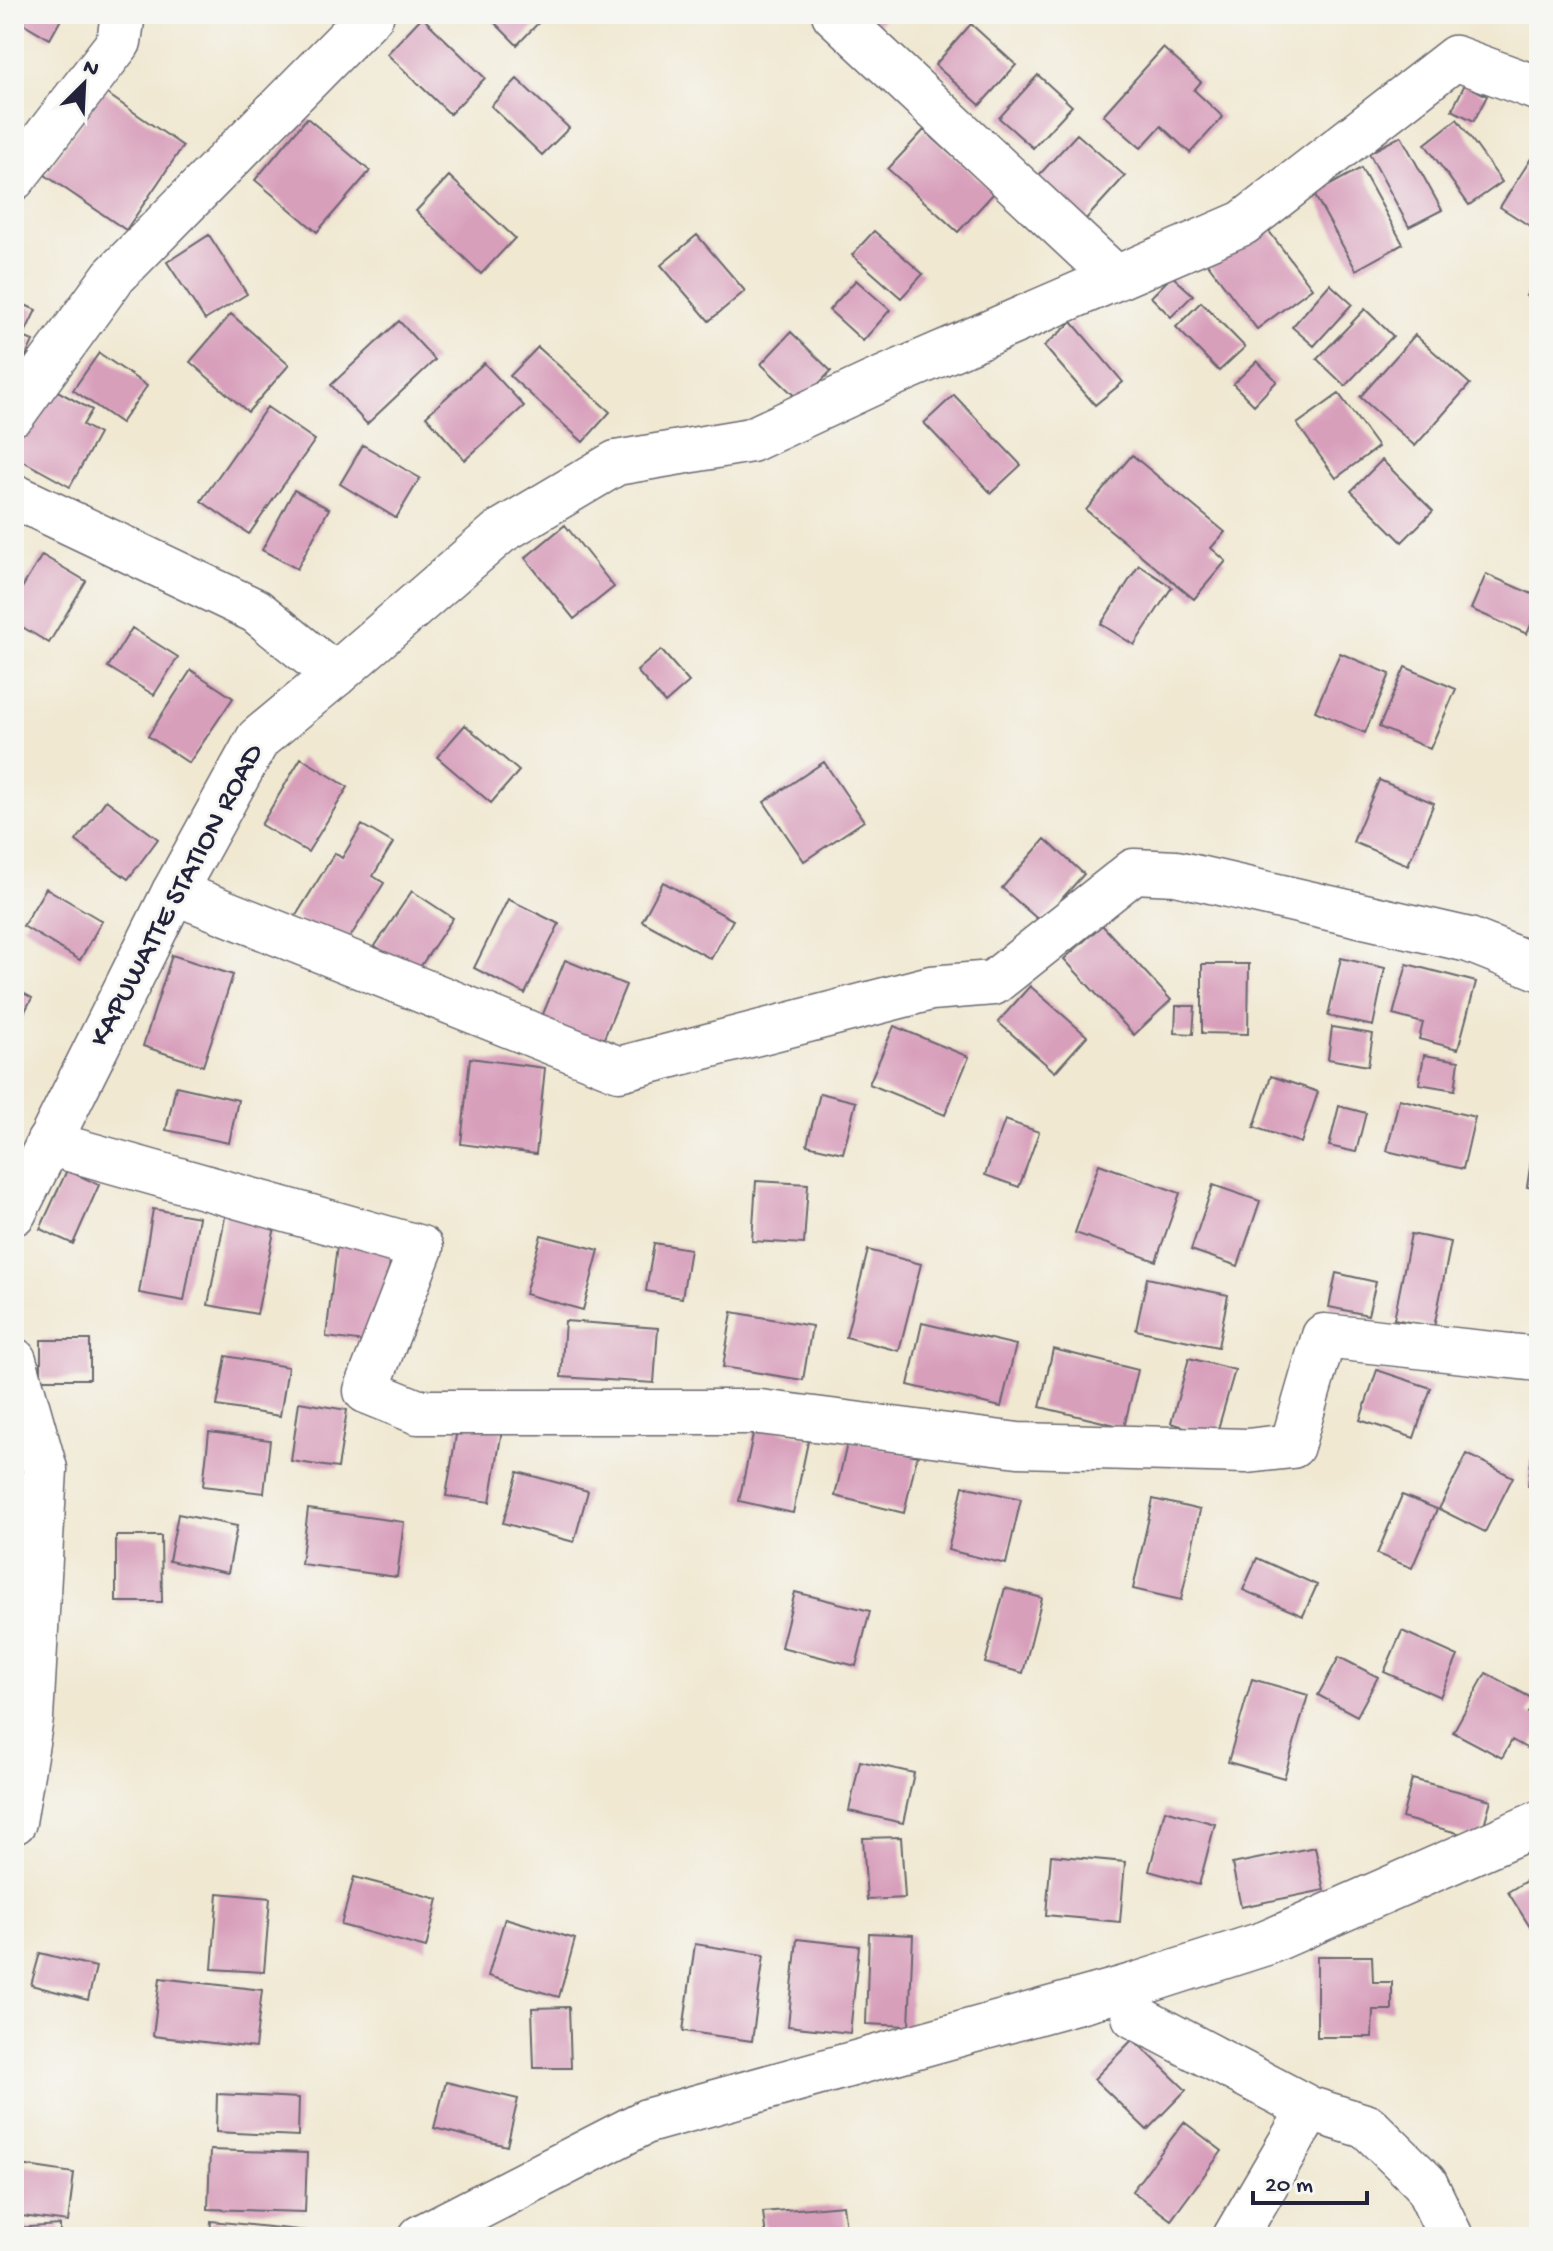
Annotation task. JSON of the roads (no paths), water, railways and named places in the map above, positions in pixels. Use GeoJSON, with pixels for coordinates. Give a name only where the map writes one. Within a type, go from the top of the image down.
{"type":"FeatureCollection","features":[{"type":"Feature","properties":{"kind":"street"},"geometry":{"type":"LineString","coordinates":[[14,178],[119,42],[123,14]]}},
{"type":"Feature","properties":{"kind":"street"},"geometry":{"type":"LineString","coordinates":[[14,413],[113,277],[372,14]]}},
{"type":"Feature","properties":{"kind":"street"},"geometry":{"type":"LineString","coordinates":[[834,14],[1116,278]]}},
{"type":"Feature","properties":{"kind":"street","name":"KAPUWATTE STATION ROAD"},"geometry":{"type":"LineString","coordinates":[[14,1213],[174,892],[258,739],[500,532],[616,463],[751,440],[873,383],[1243,223],[1455,58],[1539,89]]}},
{"type":"Feature","properties":{"kind":"street"},"geometry":{"type":"LineString","coordinates":[[14,496],[256,611],[335,675]]}},
{"type":"Feature","properties":{"kind":"street"},"geometry":{"type":"LineString","coordinates":[[174,892],[619,1069],[931,988],[993,983],[1134,871],[1176,873],[1469,940],[1539,968]]}},
{"type":"Feature","properties":{"kind":"street"},"geometry":{"type":"LineString","coordinates":[[48,1143],[421,1248],[366,1391],[418,1412],[760,1412],[1018,1445],[1247,1451],[1292,1446],[1324,1336],[1539,1359]]}},
{"type":"Feature","properties":{"kind":"street"},"geometry":{"type":"LineString","coordinates":[[14,1360],[45,1469],[31,1718],[14,1822]]}},
{"type":"Feature","properties":{"kind":"street"},"geometry":{"type":"LineString","coordinates":[[421,2237],[647,2121],[1129,1987],[1266,1943],[1539,1823]]}},
{"type":"Feature","properties":{"kind":"street"},"geometry":{"type":"LineString","coordinates":[[1129,1987],[1134,2016],[1310,2109],[1368,2127],[1425,2183],[1451,2237]]}},
{"type":"Feature","properties":{"kind":"street"},"geometry":{"type":"LineString","coordinates":[[1235,2237],[1310,2109]]}}]}
